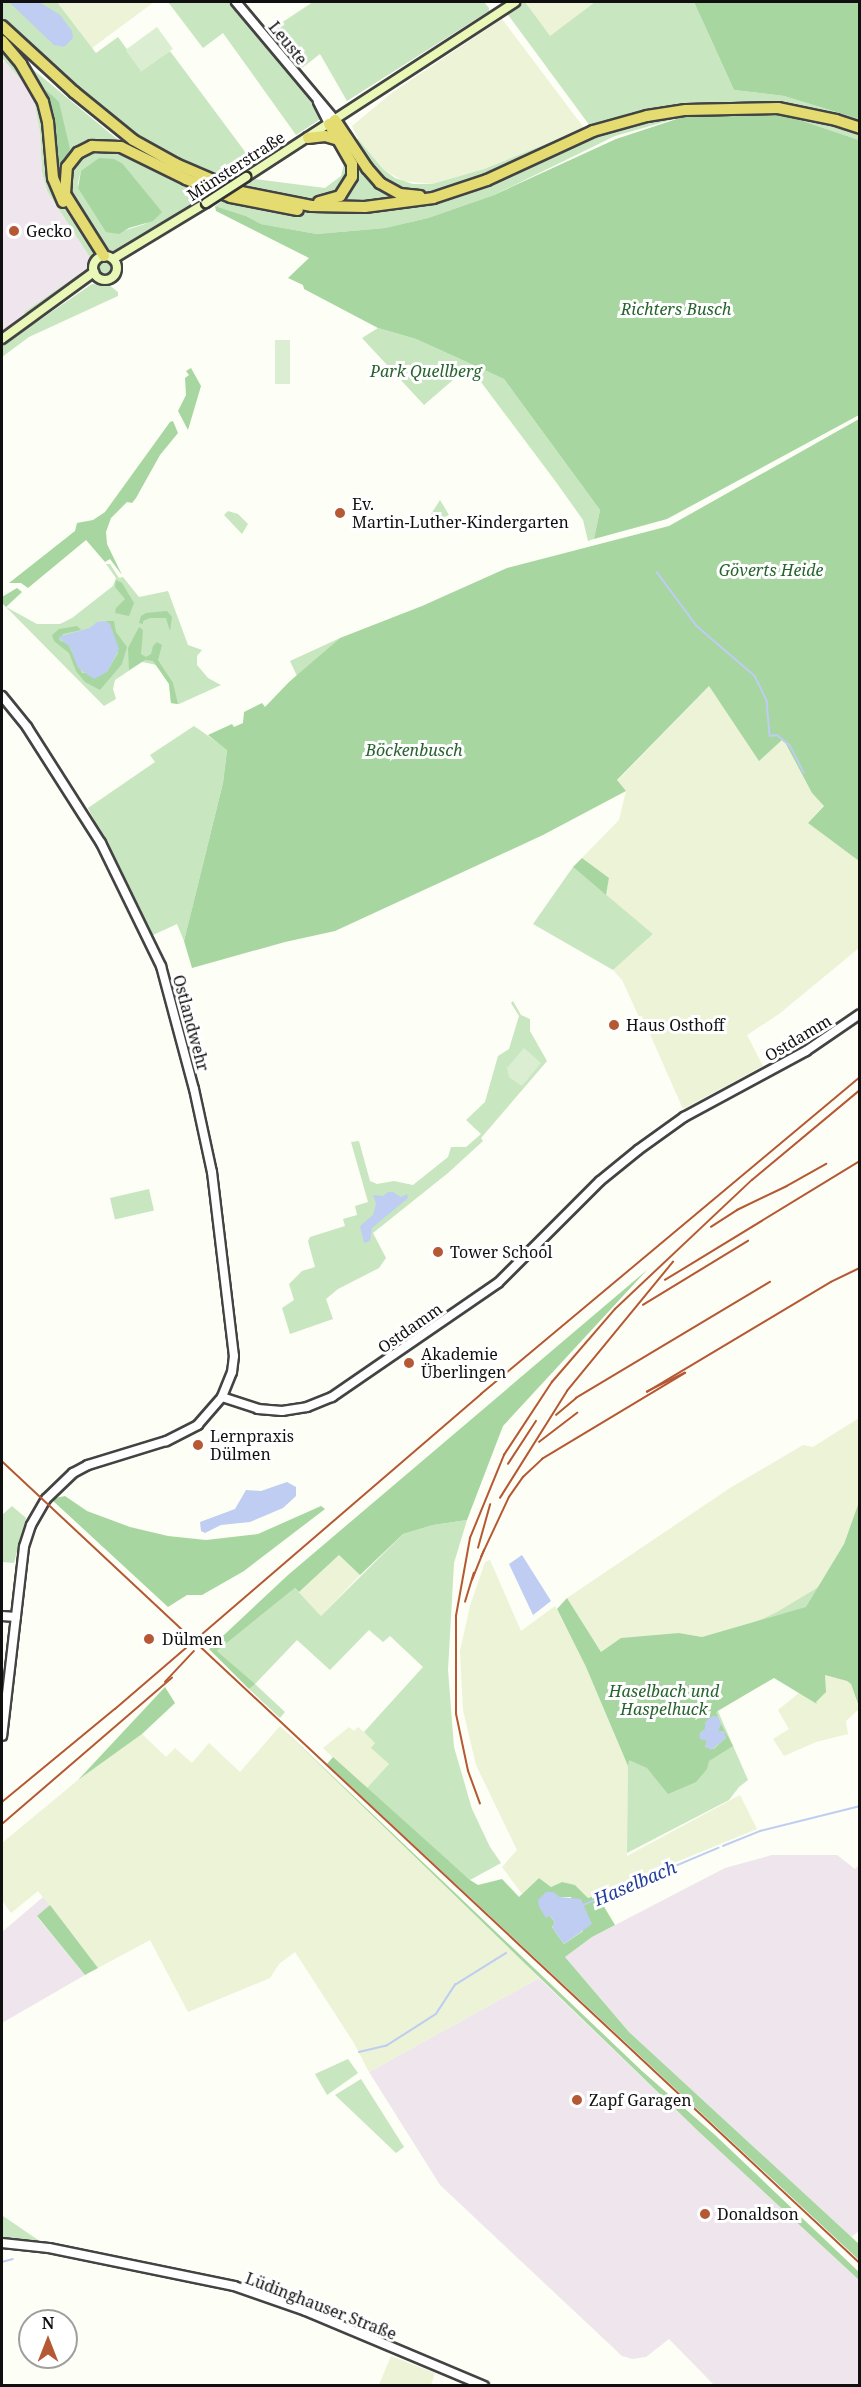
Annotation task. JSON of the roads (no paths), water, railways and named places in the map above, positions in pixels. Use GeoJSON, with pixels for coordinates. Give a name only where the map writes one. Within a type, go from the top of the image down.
{"type":"FeatureCollection","features":[{"type":"Feature","properties":{"kind":"highway"},"geometry":{"type":"LineString","coordinates":[[2,26],[74,92],[133,140],[208,179],[241,192],[312,206],[385,206],[433,198],[473,184],[593,131],[647,116],[724,107],[778,108],[836,120],[860,128]]}},
{"type":"Feature","properties":{"kind":"highway"},"geometry":{"type":"LineString","coordinates":[[2,39],[138,153]]}},
{"type":"Feature","properties":{"kind":"highway"},"geometry":{"type":"LineString","coordinates":[[2,39],[38,91],[48,122],[51,166],[57,190],[90,243],[107,260]]}},
{"type":"Feature","properties":{"kind":"highway"},"geometry":{"type":"LineString","coordinates":[[107,260],[65,194],[67,167],[78,153],[92,146],[114,145],[138,153],[186,179],[231,197],[258,204],[316,212],[382,212],[424,206],[468,194],[581,142],[647,116]]}},
{"type":"Feature","properties":{"kind":"highway"},"geometry":{"type":"LineString","coordinates":[[282,201],[312,203],[328,201],[340,196],[352,177],[352,164],[332,122]]}},
{"type":"Feature","properties":{"kind":"highway"},"geometry":{"type":"LineString","coordinates":[[332,122],[380,183],[392,191],[423,196],[473,184]]}},
{"type":"Feature","properties":{"kind":"highway"},"geometry":{"type":"LineString","coordinates":[[308,138],[325,136],[339,140]]}},
{"type":"Feature","properties":{"kind":"main road","name":"Münsterstraße"},"geometry":{"type":"LineString","coordinates":[[107,260],[121,261],[160,233],[515,2]]}},
{"type":"Feature","properties":{"kind":"main road","name":"Münsterstraße"},"geometry":{"type":"LineString","coordinates":[[95,274],[109,279],[115,274],[107,260]]}},
{"type":"Feature","properties":{"kind":"main road"},"geometry":{"type":"LineString","coordinates":[[2,339],[95,274],[107,260]]}},
{"type":"Feature","properties":{"kind":"street","name":"Leuste"},"geometry":{"type":"LineString","coordinates":[[236,2],[332,122]]}},
{"type":"Feature","properties":{"kind":"street","name":"Ostlandwehr"},"geometry":{"type":"LineString","coordinates":[[2,696],[32,735],[101,843],[150,939],[166,979],[194,1089],[221,1233],[234,1356],[232,1372],[222,1397]]}},
{"type":"Feature","properties":{"kind":"street","name":"Ostdamm"},"geometry":{"type":"LineString","coordinates":[[222,1397],[258,1409],[282,1411],[308,1407],[332,1397],[498,1283],[600,1181],[638,1150],[684,1117],[806,1051],[860,1014]]}},
{"type":"Feature","properties":{"kind":"street"},"geometry":{"type":"LineString","coordinates":[[2,1736],[27,1536],[46,1499],[73,1473],[97,1462],[183,1435],[205,1419],[222,1397]]}},
{"type":"Feature","properties":{"kind":"street"},"geometry":{"type":"LineString","coordinates":[[2,1616],[16,1617]]}},
{"type":"Feature","properties":{"kind":"street","name":"Lüdinghauser Straße"},"geometry":{"type":"LineString","coordinates":[[2,2243],[49,2248],[234,2286],[306,2311],[484,2385]]}},
{"type":"Feature","properties":{"kind":"water"},"geometry":{"type":"Polygon","coordinates":[[[9,2],[39,2],[60,15],[72,31],[73,38],[64,47],[54,45],[9,2]]]}},
{"type":"Feature","properties":{"kind":"water"},"geometry":{"type":"Polygon","coordinates":[[[106,621],[110,624],[119,649],[107,672],[94,679],[78,668],[70,647],[58,637],[90,628],[97,622],[106,621]]]}},
{"type":"Feature","properties":{"kind":"water"},"geometry":{"type":"Polygon","coordinates":[[[388,1192],[401,1197],[407,1194],[408,1198],[372,1228],[370,1241],[364,1243],[360,1226],[373,1215],[376,1203],[373,1195],[383,1196],[388,1192]]]}},
{"type":"Feature","properties":{"kind":"water"},"geometry":{"type":"Polygon","coordinates":[[[287,1482],[296,1487],[296,1496],[283,1508],[250,1522],[221,1525],[205,1533],[201,1531],[200,1522],[235,1509],[246,1490],[261,1491],[287,1482]]]}},
{"type":"Feature","properties":{"kind":"water"},"geometry":{"type":"Polygon","coordinates":[[[522,1555],[551,1601],[533,1615],[509,1564],[522,1555]]]}},
{"type":"Feature","properties":{"kind":"water"},"geometry":{"type":"Polygon","coordinates":[[[713,1716],[718,1717],[721,1724],[718,1731],[724,1731],[726,1738],[711,1750],[705,1746],[707,1741],[700,1739],[699,1734],[705,1729],[705,1722],[713,1716]]]}},
{"type":"Feature","properties":{"kind":"water"},"geometry":{"type":"Polygon","coordinates":[[[546,1892],[553,1892],[560,1897],[581,1899],[592,1924],[564,1944],[552,1927],[555,1923],[550,1916],[546,1918],[539,1907],[538,1900],[546,1892]]]}},
{"type":"Feature","properties":{"kind":"waterway"},"geometry":{"type":"LineString","coordinates":[[657,572],[697,626],[755,676],[767,701],[770,736],[777,735],[790,745],[804,773]]}},
{"type":"Feature","properties":{"kind":"waterway","name":"Haselbach"},"geometry":{"type":"LineString","coordinates":[[723,1846],[760,1831],[860,1806]]}},
{"type":"Feature","properties":{"kind":"waterway","name":"Haselbach"},"geometry":{"type":"LineString","coordinates":[[583,1905],[718,1848]]}},
{"type":"Feature","properties":{"kind":"waterway","name":"Haselbach"},"geometry":{"type":"LineString","coordinates":[[359,2052],[386,2046],[436,2014],[455,1985],[506,1953]]}},
{"type":"Feature","properties":{"kind":"waterway","name":"Haselbach"},"geometry":{"type":"LineString","coordinates":[[2,2262],[13,2259]]}},
{"type":"Feature","properties":{"kind":"railway"},"geometry":{"type":"LineString","coordinates":[[2,1802],[115,1709],[481,1394],[860,1077]]}},
{"type":"Feature","properties":{"kind":"railway"},"geometry":{"type":"LineString","coordinates":[[480,1804],[468,1771],[456,1714],[456,1616],[470,1538],[504,1455],[552,1382],[615,1309],[752,1180],[860,1090]]}},
{"type":"Feature","properties":{"kind":"railway"},"geometry":{"type":"LineString","coordinates":[[665,1280],[860,1161]]}},
{"type":"Feature","properties":{"kind":"railway"},"geometry":{"type":"LineString","coordinates":[[711,1227],[737,1210],[826,1164]]}},
{"type":"Feature","properties":{"kind":"railway"},"geometry":{"type":"LineString","coordinates":[[643,1305],[748,1241]]}},
{"type":"Feature","properties":{"kind":"railway"},"geometry":{"type":"LineString","coordinates":[[500,1498],[567,1391],[673,1262]]}},
{"type":"Feature","properties":{"kind":"railway"},"geometry":{"type":"LineString","coordinates":[[481,1557],[509,1497],[523,1477],[542,1459],[685,1373],[647,1392],[831,1282],[860,1268]]}},
{"type":"Feature","properties":{"kind":"railway"},"geometry":{"type":"LineString","coordinates":[[556,1415],[576,1398],[770,1282]]}},
{"type":"Feature","properties":{"kind":"railway"},"geometry":{"type":"LineString","coordinates":[[539,1442],[577,1413]]}},
{"type":"Feature","properties":{"kind":"railway"},"geometry":{"type":"LineString","coordinates":[[508,1464],[536,1421]]}},
{"type":"Feature","properties":{"kind":"railway"},"geometry":{"type":"LineString","coordinates":[[2,1461],[860,2263]]}},
{"type":"Feature","properties":{"kind":"railway"},"geometry":{"type":"LineString","coordinates":[[478,1548],[490,1505]]}},
{"type":"Feature","properties":{"kind":"railway"},"geometry":{"type":"LineString","coordinates":[[472,1580],[484,1550]]}},
{"type":"Feature","properties":{"kind":"railway"},"geometry":{"type":"LineString","coordinates":[[465,1602],[474,1573]]}},
{"type":"Feature","properties":{"kind":"railway"},"geometry":{"type":"LineString","coordinates":[[165,1682],[194,1651]]}},
{"type":"Feature","properties":{"kind":"railway"},"geometry":{"type":"LineString","coordinates":[[2,1824],[172,1678]]}},
{"type":"Feature","properties":{"kind":"place","name":"Gecko"},"geometry":{"type":"Point","coordinates":[14,231]}},
{"type":"Feature","properties":{"kind":"place","name":"Ev. Martin-Luther-Kindergarten"},"geometry":{"type":"Point","coordinates":[340,513]}},
{"type":"Feature","properties":{"kind":"place","name":"Haus Osthoff"},"geometry":{"type":"Point","coordinates":[614,1025]}},
{"type":"Feature","properties":{"kind":"place","name":"Tower School"},"geometry":{"type":"Point","coordinates":[438,1252]}},
{"type":"Feature","properties":{"kind":"place","name":"Akademie Überlingen"},"geometry":{"type":"Point","coordinates":[409,1363]}},
{"type":"Feature","properties":{"kind":"place","name":"Lernpraxis Dülmen"},"geometry":{"type":"Point","coordinates":[198,1445]}},
{"type":"Feature","properties":{"kind":"place","name":"Dülmen"},"geometry":{"type":"Point","coordinates":[149,1639]}},
{"type":"Feature","properties":{"kind":"place","name":"Zapf Garagen"},"geometry":{"type":"Point","coordinates":[577,2100]}},
{"type":"Feature","properties":{"kind":"place","name":"Donaldson"},"geometry":{"type":"Point","coordinates":[705,2214]}},
{"type":"Feature","properties":{"kind":"park label","name":"Richters Busch"},"geometry":{"type":"Point","coordinates":[676,309]}},
{"type":"Feature","properties":{"kind":"park label","name":"Park Quellberg"},"geometry":{"type":"Point","coordinates":[426,371]}},
{"type":"Feature","properties":{"kind":"park label","name":"Göverts Heide"},"geometry":{"type":"Point","coordinates":[771,570]}},
{"type":"Feature","properties":{"kind":"park label","name":"Böckenbusch"},"geometry":{"type":"Point","coordinates":[414,750]}},
{"type":"Feature","properties":{"kind":"park label","name":"Haselbach und Haspelhuck"},"geometry":{"type":"Point","coordinates":[664,1700]}}]}
